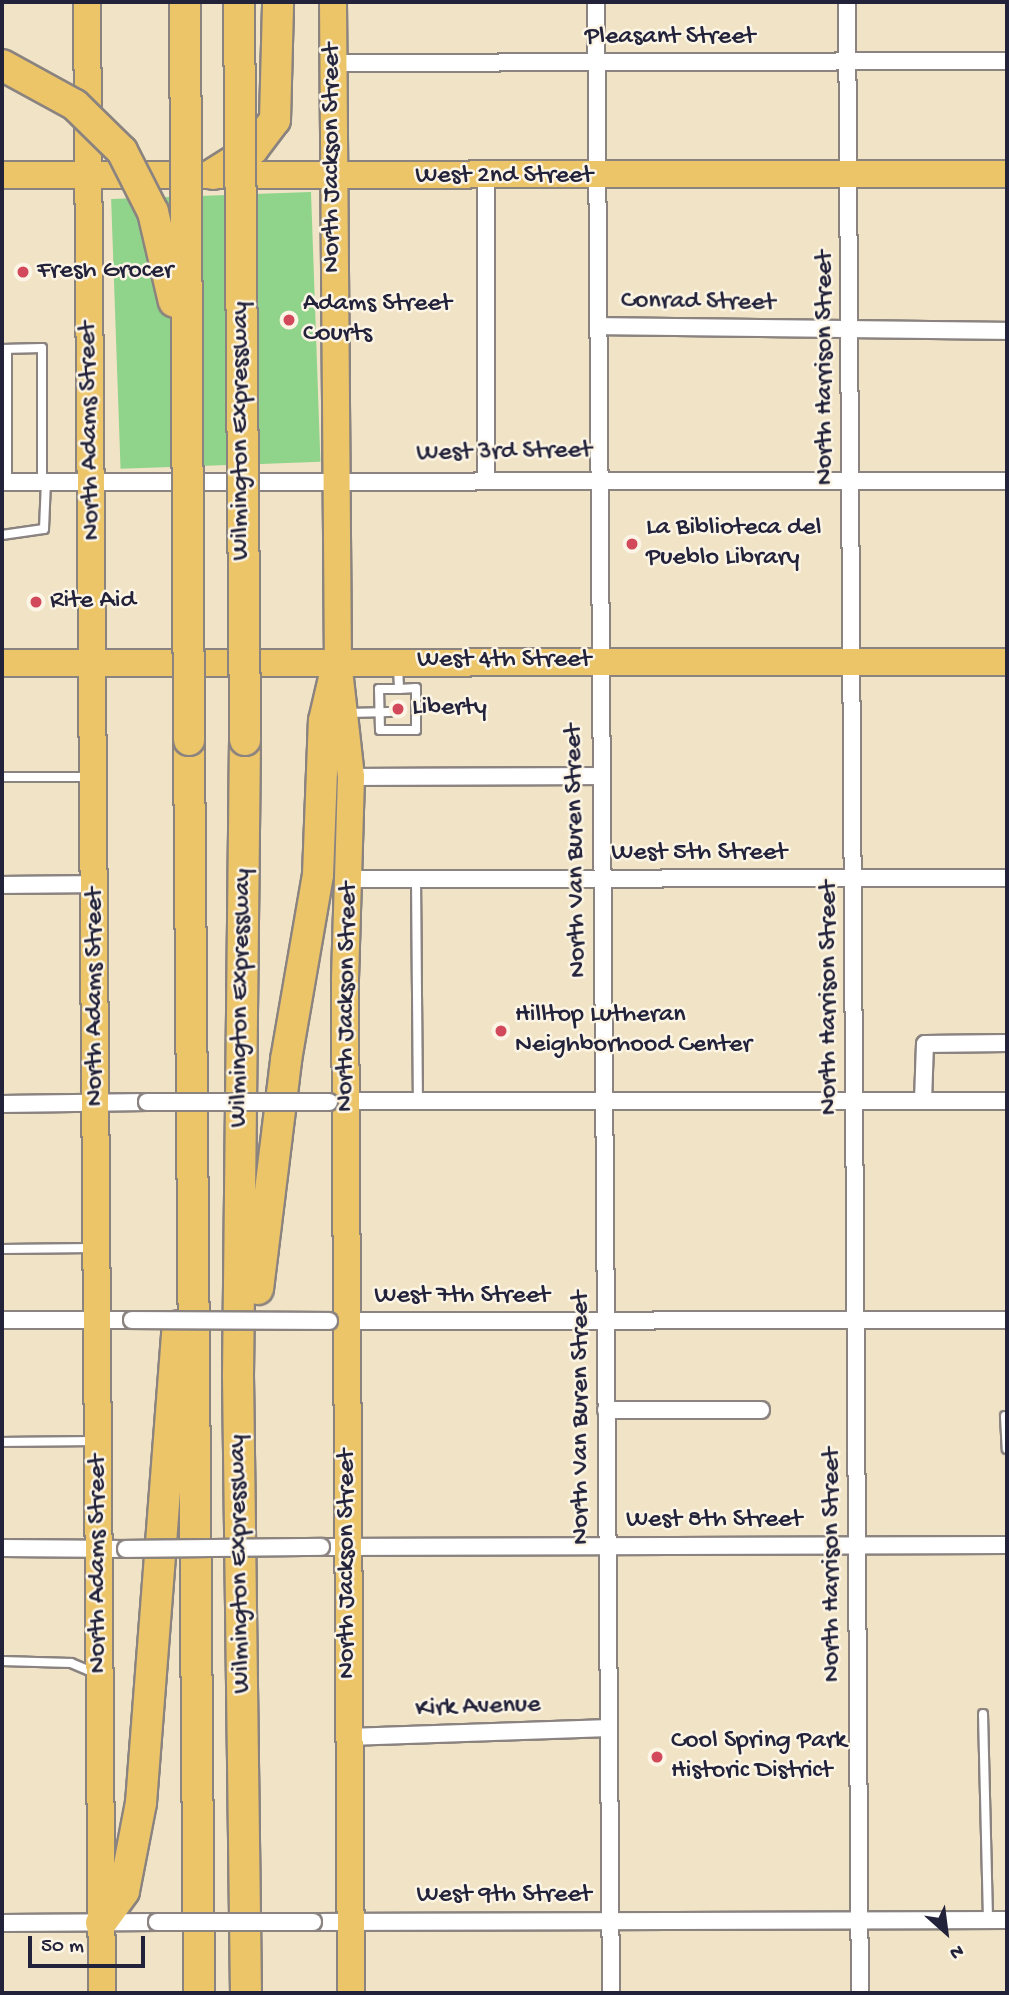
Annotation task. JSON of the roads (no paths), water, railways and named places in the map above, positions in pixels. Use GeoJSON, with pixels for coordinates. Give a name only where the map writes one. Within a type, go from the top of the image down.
{"type":"FeatureCollection","features":[{"type":"Feature","properties":{"kind":"highway","name":"Wilmington Expressway"},"geometry":{"type":"LineString","coordinates":[[185,2],[199,1993]]}},
{"type":"Feature","properties":{"kind":"highway","name":"Wilmington Expressway"},"geometry":{"type":"LineString","coordinates":[[239,2],[245,740],[238,1375],[246,1993]]}},
{"type":"Feature","properties":{"kind":"highway"},"geometry":{"type":"LineString","coordinates":[[214,174],[253,149],[275,120],[278,2]]}},
{"type":"Feature","properties":{"kind":"highway"},"geometry":{"type":"LineString","coordinates":[[2,65],[75,105],[131,165],[153,212],[187,369]]}},
{"type":"Feature","properties":{"kind":"highway"},"geometry":{"type":"LineString","coordinates":[[244,1740],[257,1664],[253,1446],[259,1256],[315,898],[324,721],[338,661]]}},
{"type":"Feature","properties":{"kind":"highway"},"geometry":{"type":"LineString","coordinates":[[101,1923],[124,1891],[145,1758],[180,1303],[191,1025]]}},
{"type":"Feature","properties":{"kind":"highway"},"geometry":{"type":"LineString","coordinates":[[246,1841],[262,1993]]}},
{"type":"Feature","properties":{"kind":"main road","name":"North Adams Street"},"geometry":{"type":"LineString","coordinates":[[87,2],[87,175],[93,481],[102,1993]]}},
{"type":"Feature","properties":{"kind":"main road","name":"North Jackson Street"},"geometry":{"type":"LineString","coordinates":[[332,2],[338,661],[348,713],[351,777],[349,879],[337,1101],[338,1321],[349,1547],[351,1993]]}},
{"type":"Feature","properties":{"kind":"main road","name":"West 2nd Street"},"geometry":{"type":"LineString","coordinates":[[2,175],[597,177],[1007,174]]}},
{"type":"Feature","properties":{"kind":"main road","name":"West 4th Street"},"geometry":{"type":"LineString","coordinates":[[2,663],[1007,662]]}},
{"type":"Feature","properties":{"kind":"street","name":"North Van Buren Street"},"geometry":{"type":"LineString","coordinates":[[596,2],[611,1993]]}},
{"type":"Feature","properties":{"kind":"street","name":"North Harrison Street"},"geometry":{"type":"LineString","coordinates":[[847,2],[860,1993]]}},
{"type":"Feature","properties":{"kind":"street","name":"Pleasant Street"},"geometry":{"type":"LineString","coordinates":[[333,63],[1007,61]]}},
{"type":"Feature","properties":{"kind":"street"},"geometry":{"type":"LineString","coordinates":[[486,177],[486,478]]}},
{"type":"Feature","properties":{"kind":"street","name":"Conrad Street"},"geometry":{"type":"LineString","coordinates":[[598,326],[1007,331]]}},
{"type":"Feature","properties":{"kind":"street","name":"West 3rd Street"},"geometry":{"type":"LineString","coordinates":[[4,482],[598,477],[1007,481]]}},
{"type":"Feature","properties":{"kind":"street"},"geometry":{"type":"LineString","coordinates":[[351,777],[602,776]]}},
{"type":"Feature","properties":{"kind":"street","name":"West 5th Street"},"geometry":{"type":"LineString","coordinates":[[349,879],[1007,878]]}},
{"type":"Feature","properties":{"kind":"street"},"geometry":{"type":"LineString","coordinates":[[2,884],[96,884]]}},
{"type":"Feature","properties":{"kind":"street"},"geometry":{"type":"LineString","coordinates":[[923,1101],[925,1044],[1007,1043]]}},
{"type":"Feature","properties":{"kind":"street"},"geometry":{"type":"LineString","coordinates":[[2,1104],[1007,1101]]}},
{"type":"Feature","properties":{"kind":"street","name":"West 7th Street"},"geometry":{"type":"LineString","coordinates":[[2,1321],[1007,1320]]}},
{"type":"Feature","properties":{"kind":"street"},"geometry":{"type":"LineString","coordinates":[[606,1410],[761,1410]]}},
{"type":"Feature","properties":{"kind":"street","name":"West 8th Street"},"geometry":{"type":"LineString","coordinates":[[2,1548],[1007,1545]]}},
{"type":"Feature","properties":{"kind":"street","name":"Kirk Avenue"},"geometry":{"type":"LineString","coordinates":[[349,1737],[608,1728]]}},
{"type":"Feature","properties":{"kind":"street","name":"West 9th Street"},"geometry":{"type":"LineString","coordinates":[[2,1923],[1007,1920]]}},
{"type":"Feature","properties":{"kind":"lane"},"geometry":{"type":"LineString","coordinates":[[2,535],[44,528],[42,348],[4,349],[4,482]]}},
{"type":"Feature","properties":{"kind":"lane"},"geometry":{"type":"LineString","coordinates":[[397,661],[399,689]]}},
{"type":"Feature","properties":{"kind":"lane"},"geometry":{"type":"LineString","coordinates":[[416,688],[413,711],[416,730],[380,730],[385,712],[379,689],[399,689],[416,688]]}},
{"type":"Feature","properties":{"kind":"lane"},"geometry":{"type":"LineString","coordinates":[[348,713],[385,712]]}},
{"type":"Feature","properties":{"kind":"lane"},"geometry":{"type":"LineString","coordinates":[[2,777],[95,777]]}},
{"type":"Feature","properties":{"kind":"lane"},"geometry":{"type":"LineString","coordinates":[[416,879],[418,1101]]}},
{"type":"Feature","properties":{"kind":"lane"},"geometry":{"type":"LineString","coordinates":[[2,1249],[98,1248]]}},
{"type":"Feature","properties":{"kind":"lane"},"geometry":{"type":"LineString","coordinates":[[1005,1416],[1007,1449]]}},
{"type":"Feature","properties":{"kind":"lane"},"geometry":{"type":"LineString","coordinates":[[2,1442],[99,1441]]}},
{"type":"Feature","properties":{"kind":"lane"},"geometry":{"type":"LineString","coordinates":[[2,1661],[71,1663],[100,1674]]}},
{"type":"Feature","properties":{"kind":"lane"},"geometry":{"type":"LineString","coordinates":[[983,1714],[988,1920]]}},
{"type":"Feature","properties":{"kind":"place","name":"Fresh Grocer"},"geometry":{"type":"Point","coordinates":[23,272]}},
{"type":"Feature","properties":{"kind":"place","name":"Adams Street Courts"},"geometry":{"type":"Point","coordinates":[289,320]}},
{"type":"Feature","properties":{"kind":"place","name":"La Biblioteca del Pueblo Library"},"geometry":{"type":"Point","coordinates":[632,544]}},
{"type":"Feature","properties":{"kind":"place","name":"Rite Aid"},"geometry":{"type":"Point","coordinates":[36,602]}},
{"type":"Feature","properties":{"kind":"place","name":"Liberty"},"geometry":{"type":"Point","coordinates":[398,709]}},
{"type":"Feature","properties":{"kind":"place","name":"Hilltop Lutheran Neighborhood Center"},"geometry":{"type":"Point","coordinates":[501,1031]}},
{"type":"Feature","properties":{"kind":"place","name":"Cool Spring Park Historic District"},"geometry":{"type":"Point","coordinates":[657,1757]}}]}
